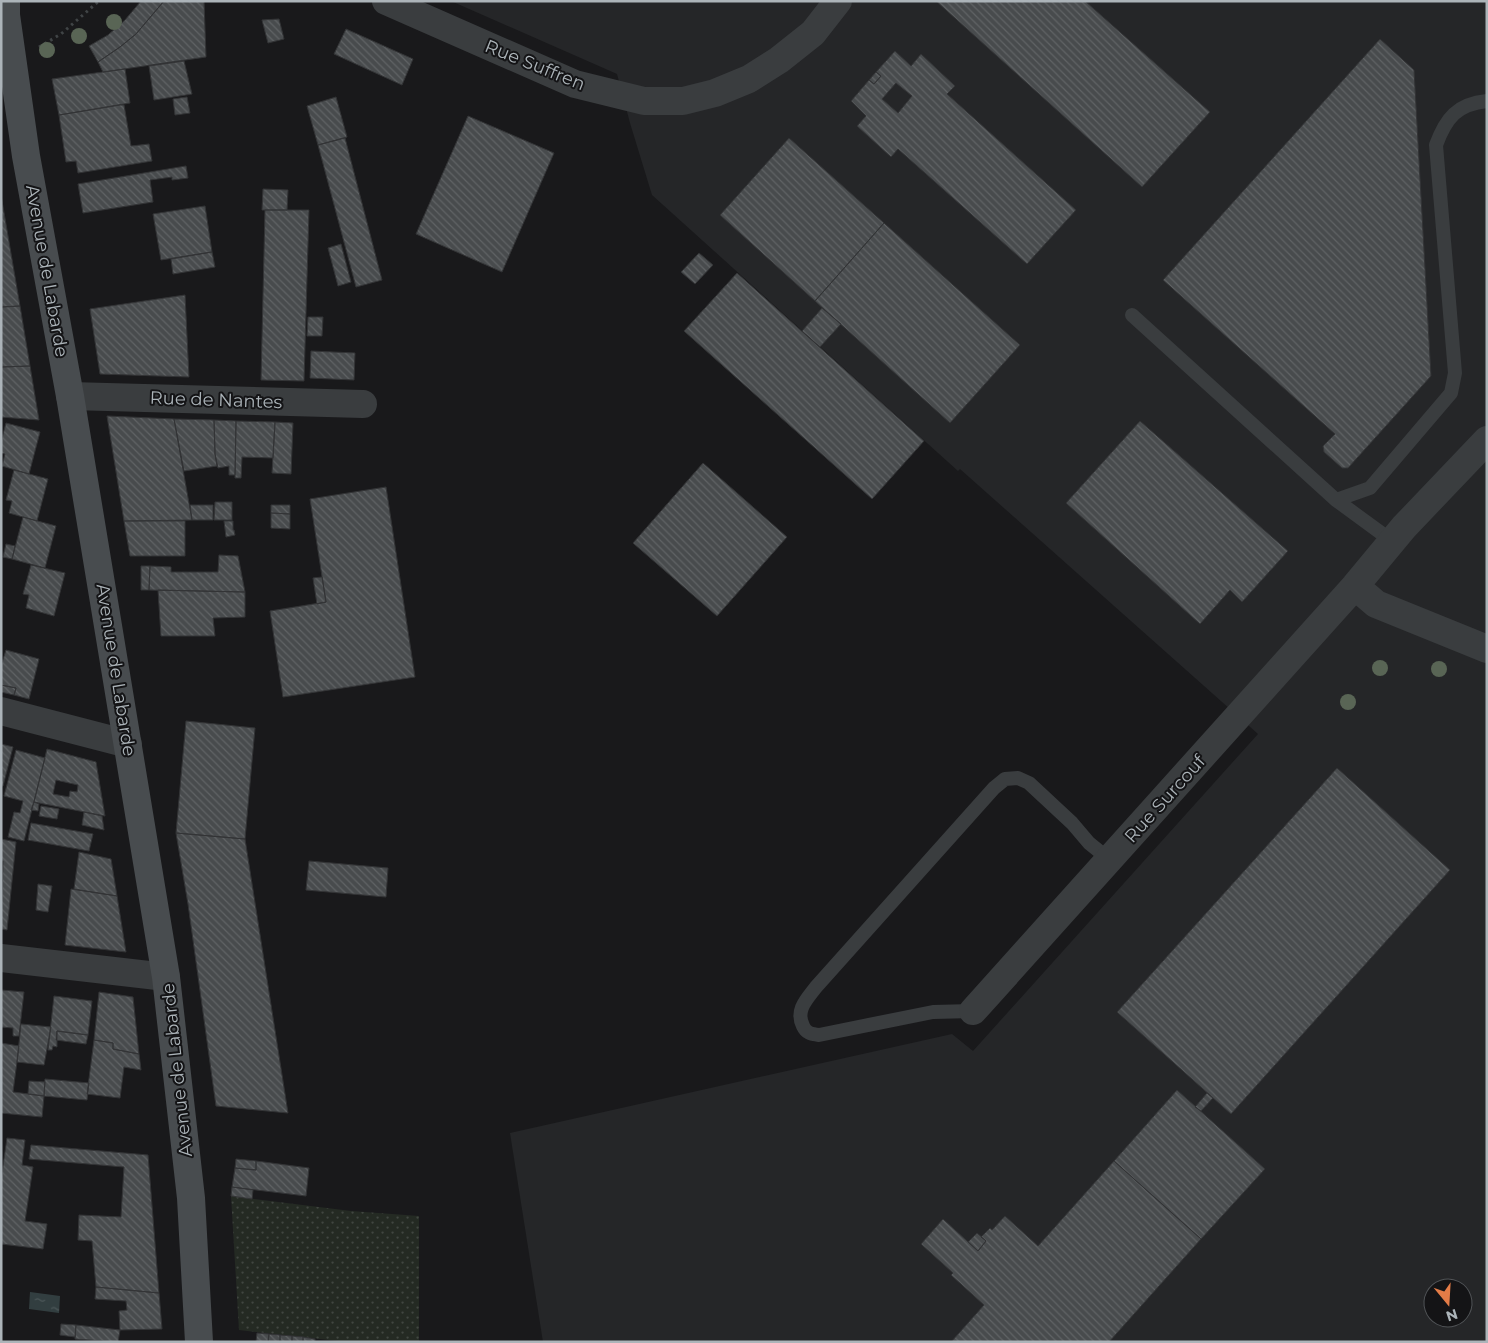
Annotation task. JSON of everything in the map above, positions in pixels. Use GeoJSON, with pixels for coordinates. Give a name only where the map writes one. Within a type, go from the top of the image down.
{"type":"FeatureCollection","features":[{"type":"Feature","properties":{"kind":"main road","name":"Avenue de Labarde"},"geometry":{"type":"LineString","coordinates":[[6,1],[6,16],[26,156],[70,396],[166,977],[190,1198],[199,1342]]}},
{"type":"Feature","properties":{"kind":"street","name":"Rue Suffren"},"geometry":{"type":"LineString","coordinates":[[386,1],[575,84],[644,101],[683,101],[715,93],[749,79],[779,60],[813,33],[838,1]]}},
{"type":"Feature","properties":{"kind":"street","name":"Rue de Nantes"},"geometry":{"type":"LineString","coordinates":[[70,396],[362,404]]}},
{"type":"Feature","properties":{"kind":"street","name":"Rue Surcouf"},"geometry":{"type":"LineString","coordinates":[[973,1011],[1355,586],[1392,542],[1487,440]]}},
{"type":"Feature","properties":{"kind":"street"},"geometry":{"type":"LineString","coordinates":[[1355,586],[1376,604],[1487,649]]}},
{"type":"Feature","properties":{"kind":"street"},"geometry":{"type":"LineString","coordinates":[[1,711],[128,744]]}},
{"type":"Feature","properties":{"kind":"street"},"geometry":{"type":"LineString","coordinates":[[1,958],[166,977]]}},
{"type":"Feature","properties":{"kind":"lane"},"geometry":{"type":"LineString","coordinates":[[1336,500],[1370,488],[1451,393],[1455,373],[1436,145],[1442,130],[1456,111],[1478,102],[1487,101]]}},
{"type":"Feature","properties":{"kind":"lane"},"geometry":{"type":"LineString","coordinates":[[1132,315],[1336,500],[1392,542]]}},
{"type":"Feature","properties":{"kind":"lane"},"geometry":{"type":"LineString","coordinates":[[973,1011],[933,1012],[819,1035],[810,1034],[804,1028],[799,1018],[802,1005],[816,987],[994,788],[1006,779],[1018,778],[1029,783],[1072,822],[1089,843],[1110,860]]}},
{"type":"Feature","properties":{"kind":"path"},"geometry":{"type":"LineString","coordinates":[[39,47],[61,34],[99,1]]}},
{"type":"Feature","properties":{"kind":"shaded area"},"geometry":{"type":"Polygon","coordinates":[[[451,1],[1487,1],[1487,1342],[543,1342],[510,1133],[952,1034],[973,1051],[1258,734],[960,469],[958,471],[652,195],[617,74],[451,1]]]}},
{"type":"Feature","properties":{"kind":"shaded area"},"geometry":{"type":"Polygon","coordinates":[[[231,1196],[351,1211],[419,1216],[419,1342],[347,1342],[239,1330],[231,1196]]]}},
{"type":"Feature","properties":{"kind":"water"},"geometry":{"type":"Polygon","coordinates":[[[30,1292],[60,1296],[59,1313],[29,1309],[30,1292]]]}},
{"type":"Feature","properties":{"kind":"building"},"geometry":{"type":"Polygon","coordinates":[[[141,1],[164,1],[136,34],[98,62],[89,46],[108,35],[125,20],[141,1]]]}},
{"type":"Feature","properties":{"kind":"building"},"geometry":{"type":"Polygon","coordinates":[[[164,1],[204,1],[206,57],[103,72],[98,62],[136,34],[164,1]]]}},
{"type":"Feature","properties":{"kind":"building"},"geometry":{"type":"Polygon","coordinates":[[[936,1],[1085,1],[1210,112],[1142,187],[936,1]]]}},
{"type":"Feature","properties":{"kind":"building"},"geometry":{"type":"Polygon","coordinates":[[[279,19],[284,39],[268,43],[262,20],[279,19]]]}},
{"type":"Feature","properties":{"kind":"building"},"geometry":{"type":"Polygon","coordinates":[[[346,29],[413,59],[402,85],[334,54],[346,29]]]}},
{"type":"Feature","properties":{"kind":"building"},"geometry":{"type":"Polygon","coordinates":[[[1380,39],[1414,70],[1431,376],[1348,468],[1342,468],[1324,452],[1323,446],[1335,434],[1163,280],[1380,39]]]}},
{"type":"Feature","properties":{"kind":"building"},"geometry":{"type":"Polygon","coordinates":[[[895,51],[911,66],[921,54],[955,86],[947,94],[1076,210],[1027,264],[898,149],[891,157],[857,126],[866,116],[851,101],[869,80],[874,84],[881,76],[876,72],[895,51]],[[896,83],[882,99],[898,113],[912,96],[896,83]]]}},
{"type":"Feature","properties":{"kind":"building"},"geometry":{"type":"Polygon","coordinates":[[[184,61],[192,94],[154,100],[149,66],[184,61]]]}},
{"type":"Feature","properties":{"kind":"building"},"geometry":{"type":"Polygon","coordinates":[[[125,69],[130,103],[59,115],[52,79],[125,69]]]}},
{"type":"Feature","properties":{"kind":"building"},"geometry":{"type":"Polygon","coordinates":[[[876,72],[881,76],[874,84],[869,80],[876,72]]]}},
{"type":"Feature","properties":{"kind":"building"},"geometry":{"type":"Polygon","coordinates":[[[187,97],[190,113],[175,115],[173,99],[187,97]]]}},
{"type":"Feature","properties":{"kind":"building"},"geometry":{"type":"Polygon","coordinates":[[[336,97],[347,137],[318,145],[307,106],[336,97]]]}},
{"type":"Feature","properties":{"kind":"building"},"geometry":{"type":"Polygon","coordinates":[[[124,105],[131,146],[149,144],[152,161],[78,173],[76,161],[66,162],[59,115],[124,105]]]}},
{"type":"Feature","properties":{"kind":"building"},"geometry":{"type":"Polygon","coordinates":[[[468,116],[554,153],[502,272],[416,234],[468,116]]]}},
{"type":"Feature","properties":{"kind":"building"},"geometry":{"type":"Polygon","coordinates":[[[345,138],[382,280],[356,287],[318,145],[345,138]]]}},
{"type":"Feature","properties":{"kind":"building"},"geometry":{"type":"Polygon","coordinates":[[[789,138],[884,223],[815,301],[720,215],[789,138]]]}},
{"type":"Feature","properties":{"kind":"building"},"geometry":{"type":"Polygon","coordinates":[[[186,166],[188,178],[172,180],[172,177],[150,180],[153,202],[83,213],[78,184],[186,166]]]}},
{"type":"Feature","properties":{"kind":"building"},"geometry":{"type":"Polygon","coordinates":[[[263,189],[288,190],[287,210],[262,210],[263,189]]]}},
{"type":"Feature","properties":{"kind":"building"},"geometry":{"type":"Polygon","coordinates":[[[1,195],[20,306],[1,307],[1,195]]]}},
{"type":"Feature","properties":{"kind":"building"},"geometry":{"type":"Polygon","coordinates":[[[205,206],[212,252],[161,260],[153,214],[205,206]]]}},
{"type":"Feature","properties":{"kind":"building"},"geometry":{"type":"Polygon","coordinates":[[[265,210],[309,210],[304,381],[261,380],[265,210]]]}},
{"type":"Feature","properties":{"kind":"building"},"geometry":{"type":"Polygon","coordinates":[[[884,223],[1020,345],[950,423],[815,301],[884,223]]]}},
{"type":"Feature","properties":{"kind":"building"},"geometry":{"type":"Polygon","coordinates":[[[341,244],[351,282],[338,286],[328,248],[341,244]]]}},
{"type":"Feature","properties":{"kind":"building"},"geometry":{"type":"Polygon","coordinates":[[[212,252],[215,267],[173,274],[171,259],[212,252]]]}},
{"type":"Feature","properties":{"kind":"building"},"geometry":{"type":"Polygon","coordinates":[[[699,253],[713,265],[695,284],[681,272],[699,253]]]}},
{"type":"Feature","properties":{"kind":"building"},"geometry":{"type":"Polygon","coordinates":[[[737,273],[924,441],[872,499],[684,331],[737,273]]]}},
{"type":"Feature","properties":{"kind":"building"},"geometry":{"type":"Polygon","coordinates":[[[185,295],[189,377],[100,374],[90,309],[185,295]]]}},
{"type":"Feature","properties":{"kind":"building"},"geometry":{"type":"Polygon","coordinates":[[[20,306],[30,366],[1,367],[1,307],[20,306]]]}},
{"type":"Feature","properties":{"kind":"building"},"geometry":{"type":"Polygon","coordinates":[[[822,308],[841,324],[820,347],[802,331],[822,308]]]}},
{"type":"Feature","properties":{"kind":"building"},"geometry":{"type":"Polygon","coordinates":[[[308,317],[323,317],[322,336],[307,336],[308,317]]]}},
{"type":"Feature","properties":{"kind":"building"},"geometry":{"type":"Polygon","coordinates":[[[311,351],[355,353],[354,380],[310,378],[311,351]]]}},
{"type":"Feature","properties":{"kind":"building"},"geometry":{"type":"Polygon","coordinates":[[[30,366],[39,420],[1,417],[1,367],[30,366]]]}},
{"type":"Feature","properties":{"kind":"building"},"geometry":{"type":"Polygon","coordinates":[[[107,416],[174,419],[192,520],[124,521],[107,416]]]}},
{"type":"Feature","properties":{"kind":"building"},"geometry":{"type":"Polygon","coordinates":[[[174,419],[214,420],[217,466],[184,471],[174,419]]]}},
{"type":"Feature","properties":{"kind":"building"},"geometry":{"type":"Polygon","coordinates":[[[214,420],[236,421],[235,475],[229,475],[229,466],[218,468],[215,454],[214,420]]]}},
{"type":"Feature","properties":{"kind":"building"},"geometry":{"type":"Polygon","coordinates":[[[236,421],[275,422],[273,458],[242,457],[241,478],[235,478],[236,421]]]}},
{"type":"Feature","properties":{"kind":"building"},"geometry":{"type":"Polygon","coordinates":[[[1140,421],[1288,551],[1242,602],[1230,590],[1200,624],[1066,503],[1140,421]]]}},
{"type":"Feature","properties":{"kind":"building"},"geometry":{"type":"Polygon","coordinates":[[[275,422],[293,423],[291,474],[272,473],[275,422]]]}},
{"type":"Feature","properties":{"kind":"building"},"geometry":{"type":"Polygon","coordinates":[[[6,423],[40,432],[29,474],[2,466],[5,454],[1,453],[1,442],[6,423]]]}},
{"type":"Feature","properties":{"kind":"building"},"geometry":{"type":"Polygon","coordinates":[[[703,463],[787,537],[717,616],[633,543],[703,463]]]}},
{"type":"Feature","properties":{"kind":"building"},"geometry":{"type":"Polygon","coordinates":[[[14,470],[48,479],[37,521],[9,513],[12,501],[6,500],[14,470]]]}},
{"type":"Feature","properties":{"kind":"building"},"geometry":{"type":"Polygon","coordinates":[[[386,487],[415,677],[283,697],[270,611],[326,602],[310,499],[386,487]]]}},
{"type":"Feature","properties":{"kind":"building"},"geometry":{"type":"Polygon","coordinates":[[[215,502],[232,502],[232,520],[214,520],[215,502]]]}},
{"type":"Feature","properties":{"kind":"building"},"geometry":{"type":"Polygon","coordinates":[[[190,505],[213,505],[213,520],[192,520],[190,505]]]}},
{"type":"Feature","properties":{"kind":"building"},"geometry":{"type":"Polygon","coordinates":[[[271,505],[290,505],[290,514],[271,513],[271,505]]]}},
{"type":"Feature","properties":{"kind":"building"},"geometry":{"type":"Polygon","coordinates":[[[271,513],[290,514],[290,529],[271,528],[271,513]]]}},
{"type":"Feature","properties":{"kind":"building"},"geometry":{"type":"Polygon","coordinates":[[[23,517],[56,526],[45,568],[12,559],[23,517]]]}},
{"type":"Feature","properties":{"kind":"building"},"geometry":{"type":"Polygon","coordinates":[[[124,521],[185,521],[185,556],[130,556],[124,521]]]}},
{"type":"Feature","properties":{"kind":"building"},"geometry":{"type":"Polygon","coordinates":[[[224,521],[233,521],[235,535],[226,537],[224,521]]]}},
{"type":"Feature","properties":{"kind":"building"},"geometry":{"type":"Polygon","coordinates":[[[6,544],[15,546],[12,559],[3,557],[6,544]]]}},
{"type":"Feature","properties":{"kind":"building"},"geometry":{"type":"Polygon","coordinates":[[[219,555],[238,556],[245,592],[149,590],[150,566],[171,567],[171,572],[218,572],[219,555]]]}},
{"type":"Feature","properties":{"kind":"building"},"geometry":{"type":"Polygon","coordinates":[[[31,565],[65,573],[54,616],[26,608],[29,595],[23,594],[31,565]]]}},
{"type":"Feature","properties":{"kind":"building"},"geometry":{"type":"Polygon","coordinates":[[[141,566],[150,566],[149,590],[141,590],[141,566]]]}},
{"type":"Feature","properties":{"kind":"building"},"geometry":{"type":"Polygon","coordinates":[[[322,577],[326,602],[317,604],[313,578],[322,577]]]}},
{"type":"Feature","properties":{"kind":"building"},"geometry":{"type":"Polygon","coordinates":[[[158,590],[245,592],[245,617],[213,618],[215,636],[161,636],[158,590]]]}},
{"type":"Feature","properties":{"kind":"building"},"geometry":{"type":"Polygon","coordinates":[[[6,650],[39,659],[29,699],[14,695],[16,688],[1,685],[1,666],[6,650]]]}},
{"type":"Feature","properties":{"kind":"building"},"geometry":{"type":"Polygon","coordinates":[[[1,685],[16,688],[14,695],[1,692],[1,685]]]}},
{"type":"Feature","properties":{"kind":"building"},"geometry":{"type":"Polygon","coordinates":[[[186,721],[255,728],[245,839],[176,833],[186,721]]]}},
{"type":"Feature","properties":{"kind":"building"},"geometry":{"type":"Polygon","coordinates":[[[1,744],[13,747],[3,786],[1,786],[1,744]]]}},
{"type":"Feature","properties":{"kind":"building"},"geometry":{"type":"Polygon","coordinates":[[[47,749],[96,762],[105,816],[34,802],[47,749]],[[56,780],[53,794],[69,797],[70,791],[77,792],[78,785],[56,780]]]}},
{"type":"Feature","properties":{"kind":"building"},"geometry":{"type":"Polygon","coordinates":[[[16,750],[45,758],[24,841],[8,837],[14,812],[20,813],[23,801],[4,796],[16,750]]]}},
{"type":"Feature","properties":{"kind":"building"},"geometry":{"type":"Polygon","coordinates":[[[1337,768],[1450,870],[1231,1114],[1117,1012],[1337,768]]]}},
{"type":"Feature","properties":{"kind":"building"},"geometry":{"type":"Polygon","coordinates":[[[34,802],[39,804],[38,811],[31,810],[34,802]]]}},
{"type":"Feature","properties":{"kind":"building"},"geometry":{"type":"Polygon","coordinates":[[[41,806],[59,809],[57,819],[39,816],[41,806]]]}},
{"type":"Feature","properties":{"kind":"building"},"geometry":{"type":"Polygon","coordinates":[[[84,812],[102,816],[104,830],[82,825],[84,812]]]}},
{"type":"Feature","properties":{"kind":"building"},"geometry":{"type":"Polygon","coordinates":[[[31,823],[93,834],[89,851],[28,840],[31,823]]]}},
{"type":"Feature","properties":{"kind":"building"},"geometry":{"type":"Polygon","coordinates":[[[176,833],[245,839],[288,1113],[216,1106],[188,904],[176,833]]]}},
{"type":"Feature","properties":{"kind":"building"},"geometry":{"type":"Polygon","coordinates":[[[1,839],[16,842],[7,930],[1,929],[3,861],[1,861],[1,839]]]}},
{"type":"Feature","properties":{"kind":"building"},"geometry":{"type":"Polygon","coordinates":[[[79,852],[111,859],[117,896],[74,889],[79,852]]]}},
{"type":"Feature","properties":{"kind":"building"},"geometry":{"type":"Polygon","coordinates":[[[309,861],[388,868],[386,897],[306,890],[309,861]]]}},
{"type":"Feature","properties":{"kind":"building"},"geometry":{"type":"Polygon","coordinates":[[[38,884],[52,886],[48,912],[36,910],[38,884]]]}},
{"type":"Feature","properties":{"kind":"building"},"geometry":{"type":"Polygon","coordinates":[[[71,889],[117,896],[126,952],[65,945],[71,889]]]}},
{"type":"Feature","properties":{"kind":"building"},"geometry":{"type":"Polygon","coordinates":[[[1,990],[24,992],[19,1036],[13,1036],[13,1028],[1,1027],[1,990]]]}},
{"type":"Feature","properties":{"kind":"building"},"geometry":{"type":"Polygon","coordinates":[[[99,992],[133,997],[139,1054],[113,1049],[113,1043],[94,1040],[99,992]]]}},
{"type":"Feature","properties":{"kind":"building"},"geometry":{"type":"Polygon","coordinates":[[[54,996],[92,1001],[88,1035],[57,1031],[57,1047],[53,1046],[52,1050],[48,1050],[54,996]]]}},
{"type":"Feature","properties":{"kind":"building"},"geometry":{"type":"Polygon","coordinates":[[[21,1024],[51,1027],[44,1065],[17,1062],[21,1024]]]}},
{"type":"Feature","properties":{"kind":"building"},"geometry":{"type":"Polygon","coordinates":[[[57,1031],[88,1035],[86,1044],[56,1040],[57,1031]]]}},
{"type":"Feature","properties":{"kind":"building"},"geometry":{"type":"Polygon","coordinates":[[[94,1040],[113,1043],[113,1049],[139,1054],[141,1070],[124,1067],[120,1098],[87,1094],[94,1040]]]}},
{"type":"Feature","properties":{"kind":"building"},"geometry":{"type":"Polygon","coordinates":[[[1,1043],[19,1046],[13,1092],[44,1096],[42,1117],[1,1113],[1,1043]]]}},
{"type":"Feature","properties":{"kind":"building"},"geometry":{"type":"Polygon","coordinates":[[[45,1079],[89,1083],[87,1100],[44,1096],[45,1079]]]}},
{"type":"Feature","properties":{"kind":"building"},"geometry":{"type":"Polygon","coordinates":[[[29,1081],[45,1082],[44,1096],[28,1094],[29,1081]]]}},
{"type":"Feature","properties":{"kind":"building"},"geometry":{"type":"Polygon","coordinates":[[[1177,1090],[1265,1169],[1201,1239],[1114,1161],[1177,1090]]]}},
{"type":"Feature","properties":{"kind":"building"},"geometry":{"type":"Polygon","coordinates":[[[1207,1093],[1213,1098],[1201,1111],[1195,1107],[1207,1093]]]}},
{"type":"Feature","properties":{"kind":"building"},"geometry":{"type":"Polygon","coordinates":[[[7,1138],[25,1140],[22,1165],[33,1167],[25,1221],[47,1224],[43,1249],[1,1244],[1,1180],[7,1138]]]}},
{"type":"Feature","properties":{"kind":"building"},"geometry":{"type":"Polygon","coordinates":[[[31,1145],[148,1155],[159,1293],[96,1287],[92,1241],[78,1240],[79,1215],[121,1217],[124,1167],[29,1159],[31,1145]]]}},
{"type":"Feature","properties":{"kind":"building"},"geometry":{"type":"Polygon","coordinates":[[[236,1159],[256,1161],[256,1170],[235,1168],[236,1159]]]}},
{"type":"Feature","properties":{"kind":"building"},"geometry":{"type":"Polygon","coordinates":[[[256,1161],[309,1168],[306,1196],[232,1187],[235,1168],[256,1170],[256,1161]]]}},
{"type":"Feature","properties":{"kind":"building"},"geometry":{"type":"Polygon","coordinates":[[[1114,1161],[1201,1239],[1109,1342],[951,1342],[984,1305],[921,1244],[943,1219],[978,1251],[986,1241],[981,1237],[990,1228],[992,1230],[1005,1216],[1038,1246],[1114,1161]]]}},
{"type":"Feature","properties":{"kind":"building"},"geometry":{"type":"Polygon","coordinates":[[[232,1187],[253,1190],[252,1199],[231,1196],[232,1187]]]}},
{"type":"Feature","properties":{"kind":"building"},"geometry":{"type":"Polygon","coordinates":[[[977,1233],[986,1241],[978,1251],[968,1242],[977,1233]]]}},
{"type":"Feature","properties":{"kind":"building"},"geometry":{"type":"Polygon","coordinates":[[[96,1287],[159,1293],[162,1329],[120,1330],[119,1311],[127,1310],[126,1301],[95,1299],[96,1287]]]}},
{"type":"Feature","properties":{"kind":"building"},"geometry":{"type":"Polygon","coordinates":[[[61,1324],[76,1325],[75,1337],[60,1335],[61,1324]]]}},
{"type":"Feature","properties":{"kind":"building"},"geometry":{"type":"Polygon","coordinates":[[[76,1325],[120,1330],[118,1342],[75,1339],[76,1325]]]}},
{"type":"Feature","properties":{"kind":"building"},"geometry":{"type":"Polygon","coordinates":[[[257,1333],[269,1334],[268,1342],[256,1342],[257,1333]]]}},
{"type":"Feature","properties":{"kind":"building"},"geometry":{"type":"Polygon","coordinates":[[[269,1334],[280,1335],[280,1342],[268,1342],[269,1334]]]}},
{"type":"Feature","properties":{"kind":"building"},"geometry":{"type":"Polygon","coordinates":[[[280,1335],[292,1336],[292,1342],[280,1342],[280,1335]]]}},
{"type":"Feature","properties":{"kind":"building"},"geometry":{"type":"Polygon","coordinates":[[[292,1336],[303,1337],[303,1342],[292,1342],[292,1336]]]}},
{"type":"Feature","properties":{"kind":"building"},"geometry":{"type":"Polygon","coordinates":[[[303,1337],[315,1339],[315,1342],[303,1342],[303,1337]]]}}]}
